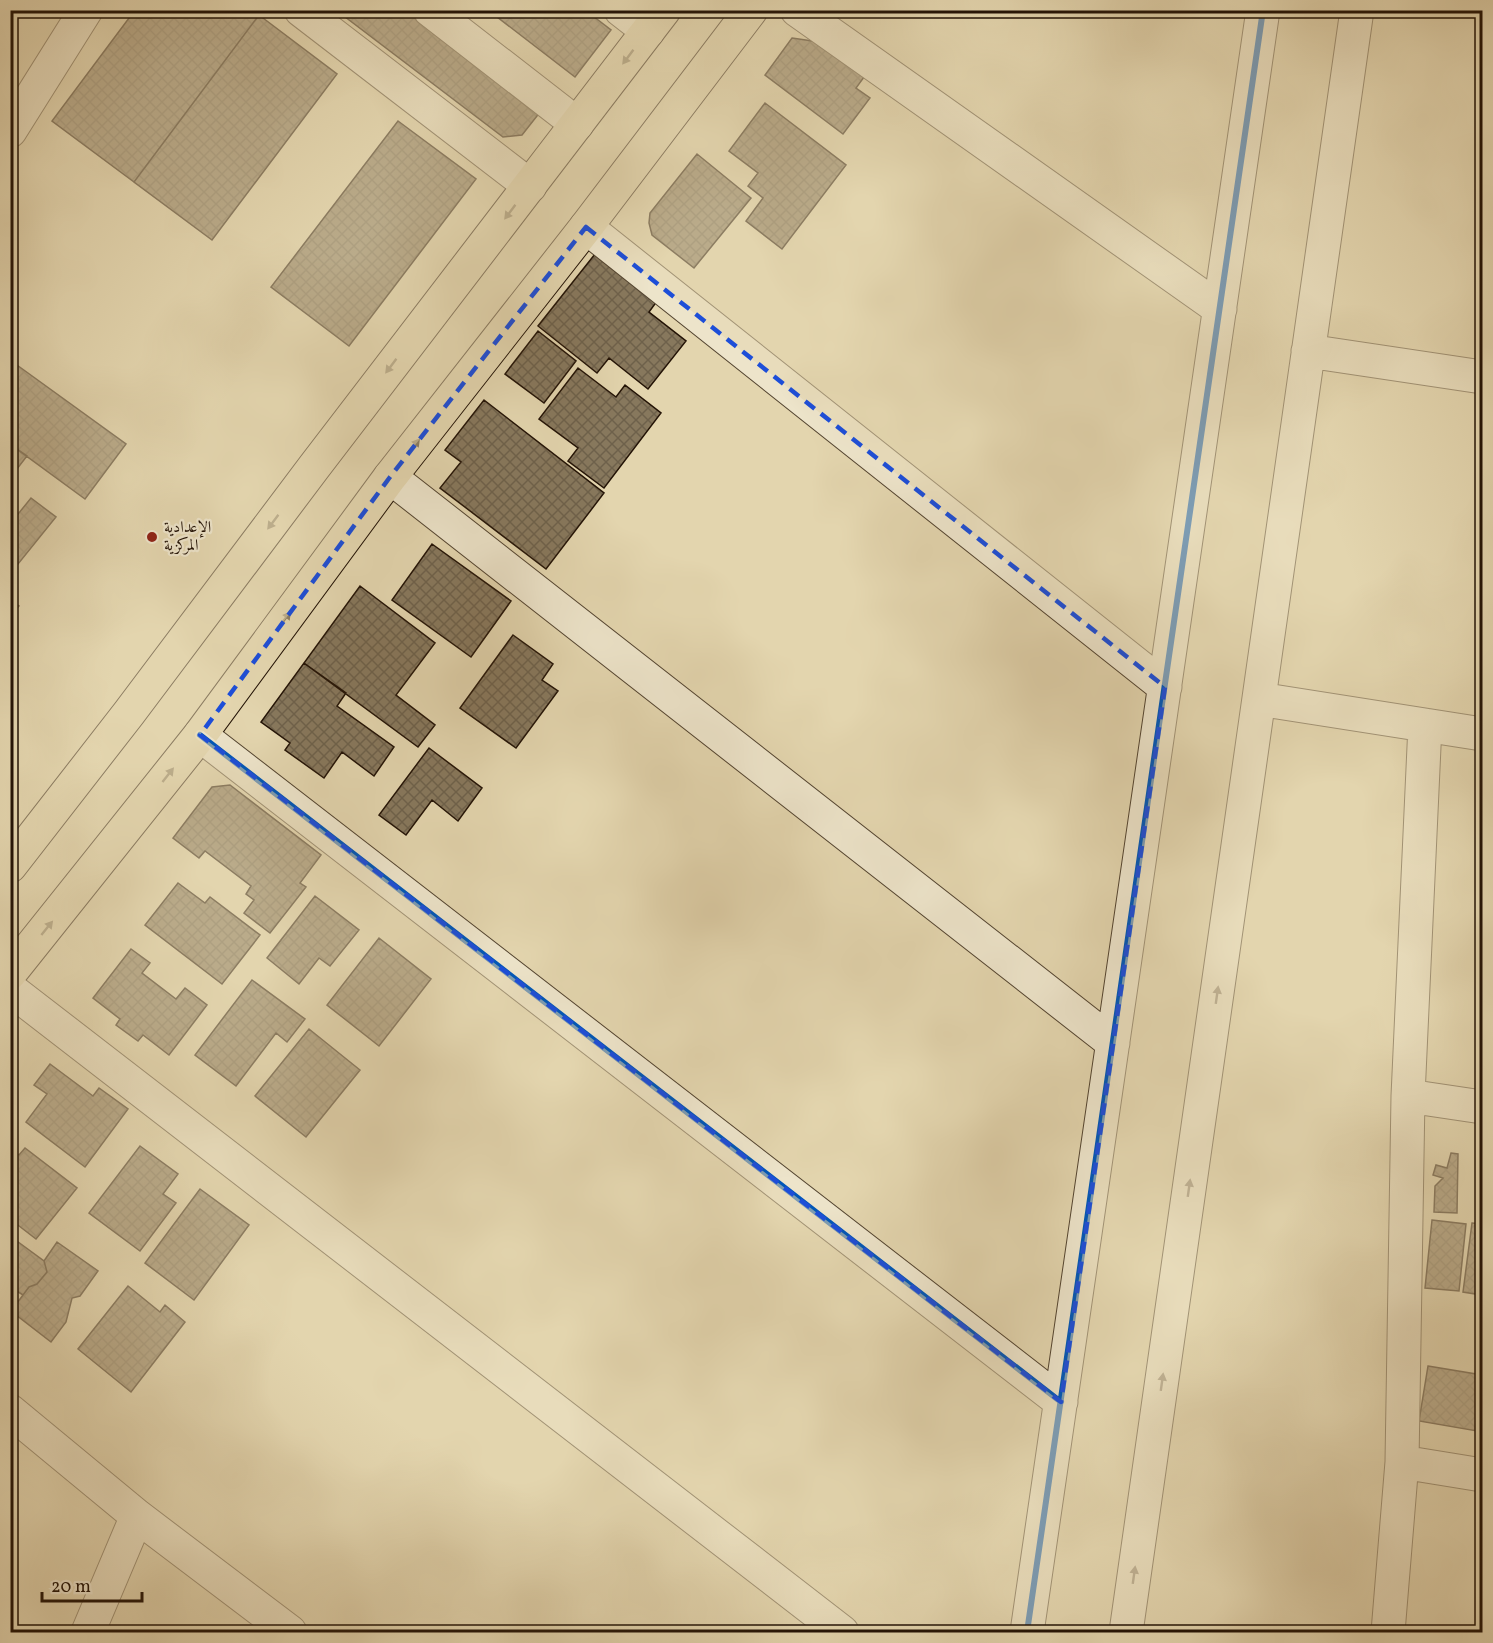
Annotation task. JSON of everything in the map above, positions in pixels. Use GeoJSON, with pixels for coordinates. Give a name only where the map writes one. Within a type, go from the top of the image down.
{"type":"FeatureCollection","features":[{"type":"Feature","properties":{"kind":"main road"},"geometry":{"type":"LineString","coordinates":[[10,974],[200,735],[390,477],[586,227],[751,10]]}},
{"type":"Feature","properties":{"kind":"main road"},"geometry":{"type":"LineString","coordinates":[[10,866],[656,21]]}},
{"type":"Feature","properties":{"kind":"street"},"geometry":{"type":"LineString","coordinates":[[12,125],[87,10]]}},
{"type":"Feature","properties":{"kind":"street"},"geometry":{"type":"LineString","coordinates":[[301,10],[530,186]]}},
{"type":"Feature","properties":{"kind":"street"},"geometry":{"type":"LineString","coordinates":[[430,10],[577,124]]}},
{"type":"Feature","properties":{"kind":"street"},"geometry":{"type":"LineString","coordinates":[[621,10],[656,21]]}},
{"type":"Feature","properties":{"kind":"street"},"geometry":{"type":"LineString","coordinates":[[797,10],[1220,309]]}},
{"type":"Feature","properties":{"kind":"street"},"geometry":{"type":"LineString","coordinates":[[1027,1632],[1263,10]]}},
{"type":"Feature","properties":{"kind":"street"},"geometry":{"type":"LineString","coordinates":[[1126,1632],[1357,10]]}},
{"type":"Feature","properties":{"kind":"street"},"geometry":{"type":"LineString","coordinates":[[586,227],[1165,687]]}},
{"type":"Feature","properties":{"kind":"street"},"geometry":{"type":"LineString","coordinates":[[1308,351],[1482,377]]}},
{"type":"Feature","properties":{"kind":"street"},"geometry":{"type":"LineString","coordinates":[[390,477],[1113,1043]]}},
{"type":"Feature","properties":{"kind":"street"},"geometry":{"type":"LineString","coordinates":[[1259,699],[1482,734]]}},
{"type":"Feature","properties":{"kind":"street"},"geometry":{"type":"LineString","coordinates":[[1388,1632],[1402,1462],[1408,1096],[1425,725]]}},
{"type":"Feature","properties":{"kind":"street"},"geometry":{"type":"LineString","coordinates":[[200,735],[1061,1402]]}},
{"type":"Feature","properties":{"kind":"street"},"geometry":{"type":"LineString","coordinates":[[10,989],[842,1632]]}},
{"type":"Feature","properties":{"kind":"street"},"geometry":{"type":"LineString","coordinates":[[1408,1096],[1482,1107]]}},
{"type":"Feature","properties":{"kind":"street"},"geometry":{"type":"LineString","coordinates":[[10,1412],[137,1516],[290,1632]]}},
{"type":"Feature","properties":{"kind":"street"},"geometry":{"type":"LineString","coordinates":[[1402,1462],[1482,1475]]}},
{"type":"Feature","properties":{"kind":"street"},"geometry":{"type":"LineString","coordinates":[[88,1632],[137,1516]]}},
{"type":"Feature","properties":{"kind":"highlighted area"},"geometry":{"type":"Polygon","coordinates":[[[586,227],[1165,687],[1061,1402],[200,735],[390,477],[586,227]]]}},
{"type":"Feature","properties":{"kind":"building"},"geometry":{"type":"Polygon","coordinates":[[[135,10],[253,10],[259,15],[134,182],[52,121],[135,10]]]}},
{"type":"Feature","properties":{"kind":"building"},"geometry":{"type":"Polygon","coordinates":[[[336,10],[409,10],[541,111],[522,135],[503,137],[336,10]]]}},
{"type":"Feature","properties":{"kind":"building"},"geometry":{"type":"Polygon","coordinates":[[[488,10],[585,10],[611,30],[575,77],[488,10]]]}},
{"type":"Feature","properties":{"kind":"building"},"geometry":{"type":"Polygon","coordinates":[[[259,15],[337,74],[212,240],[134,182],[259,15]]]}},
{"type":"Feature","properties":{"kind":"building"},"geometry":{"type":"Polygon","coordinates":[[[792,38],[826,43],[867,73],[856,88],[870,98],[843,134],[765,75],[792,38]]]}},
{"type":"Feature","properties":{"kind":"building"},"geometry":{"type":"Polygon","coordinates":[[[765,103],[846,165],[782,249],[746,221],[763,198],[748,186],[758,173],[729,151],[765,103]]]}},
{"type":"Feature","properties":{"kind":"building"},"geometry":{"type":"Polygon","coordinates":[[[398,121],[476,179],[349,346],[271,287],[398,121]]]}},
{"type":"Feature","properties":{"kind":"building"},"geometry":{"type":"Polygon","coordinates":[[[697,154],[751,198],[694,268],[652,235],[649,223],[650,213],[697,154]]]}},
{"type":"Feature","properties":{"kind":"building"},"geometry":{"type":"Polygon","coordinates":[[[599,249],[660,297],[649,312],[686,341],[648,389],[609,358],[597,373],[538,326],[599,249]]]}},
{"type":"Feature","properties":{"kind":"building"},"geometry":{"type":"Polygon","coordinates":[[[538,331],[576,361],[544,403],[505,374],[538,331]]]}},
{"type":"Feature","properties":{"kind":"building"},"geometry":{"type":"Polygon","coordinates":[[[10,360],[126,444],[85,499],[10,444],[10,360]]]}},
{"type":"Feature","properties":{"kind":"building"},"geometry":{"type":"Polygon","coordinates":[[[578,368],[616,397],[625,385],[661,413],[604,488],[568,461],[578,448],[539,419],[578,368]]]}},
{"type":"Feature","properties":{"kind":"building"},"geometry":{"type":"Polygon","coordinates":[[[484,400],[604,493],[546,569],[440,488],[461,462],[445,450],[484,400]]]}},
{"type":"Feature","properties":{"kind":"building"},"geometry":{"type":"Polygon","coordinates":[[[10,444],[27,456],[10,478],[10,444]]]}},
{"type":"Feature","properties":{"kind":"building"},"geometry":{"type":"Polygon","coordinates":[[[31,498],[56,517],[10,574],[10,524],[31,498]]]}},
{"type":"Feature","properties":{"kind":"building"},"geometry":{"type":"Polygon","coordinates":[[[432,544],[511,601],[471,657],[392,600],[432,544]]]}},
{"type":"Feature","properties":{"kind":"building"},"geometry":{"type":"Polygon","coordinates":[[[360,586],[435,643],[396,695],[435,725],[418,747],[304,663],[360,586]]]}},
{"type":"Feature","properties":{"kind":"building"},"geometry":{"type":"Polygon","coordinates":[[[10,600],[19,606],[10,617],[10,600]]]}},
{"type":"Feature","properties":{"kind":"building"},"geometry":{"type":"Polygon","coordinates":[[[513,635],[553,664],[542,680],[558,691],[516,748],[460,708],[513,635]]]}},
{"type":"Feature","properties":{"kind":"building"},"geometry":{"type":"Polygon","coordinates":[[[304,663],[346,693],[337,706],[394,747],[374,776],[342,752],[324,778],[285,750],[290,743],[261,722],[304,663]]]}},
{"type":"Feature","properties":{"kind":"building"},"geometry":{"type":"Polygon","coordinates":[[[429,748],[482,788],[458,821],[432,800],[406,835],[379,815],[429,748]]]}},
{"type":"Feature","properties":{"kind":"building"},"geometry":{"type":"Polygon","coordinates":[[[230,785],[321,855],[300,883],[306,887],[270,933],[244,913],[254,900],[246,894],[251,886],[205,851],[199,858],[173,838],[212,787],[230,785]]]}},
{"type":"Feature","properties":{"kind":"building"},"geometry":{"type":"Polygon","coordinates":[[[178,883],[205,903],[210,897],[260,935],[222,984],[145,925],[178,883]]]}},
{"type":"Feature","properties":{"kind":"building"},"geometry":{"type":"Polygon","coordinates":[[[315,896],[359,930],[330,966],[319,958],[299,984],[267,958],[315,896]]]}},
{"type":"Feature","properties":{"kind":"building"},"geometry":{"type":"Polygon","coordinates":[[[379,938],[431,979],[379,1046],[327,1005],[379,938]]]}},
{"type":"Feature","properties":{"kind":"building"},"geometry":{"type":"Polygon","coordinates":[[[131,949],[150,963],[142,973],[176,999],[185,988],[207,1005],[169,1055],[143,1035],[138,1041],[116,1025],[120,1019],[93,998],[131,949]]]}},
{"type":"Feature","properties":{"kind":"building"},"geometry":{"type":"Polygon","coordinates":[[[252,980],[305,1019],[287,1042],[276,1033],[236,1086],[195,1055],[252,980]]]}},
{"type":"Feature","properties":{"kind":"building"},"geometry":{"type":"Polygon","coordinates":[[[309,1029],[360,1070],[306,1137],[255,1096],[309,1029]]]}},
{"type":"Feature","properties":{"kind":"building"},"geometry":{"type":"Polygon","coordinates":[[[50,1064],[93,1096],[99,1088],[128,1109],[85,1167],[26,1122],[47,1094],[34,1085],[50,1064]]]}},
{"type":"Feature","properties":{"kind":"building"},"geometry":{"type":"Polygon","coordinates":[[[140,1146],[178,1174],[163,1194],[176,1203],[140,1251],[89,1213],[140,1146]]]}},
{"type":"Feature","properties":{"kind":"building"},"geometry":{"type":"Polygon","coordinates":[[[10,1148],[19,1155],[25,1148],[77,1188],[36,1239],[10,1219],[10,1148]]]}},
{"type":"Feature","properties":{"kind":"building"},"geometry":{"type":"Polygon","coordinates":[[[1451,1153],[1458,1154],[1457,1213],[1434,1212],[1435,1186],[1443,1178],[1433,1175],[1436,1165],[1447,1168],[1451,1153]]]}},
{"type":"Feature","properties":{"kind":"building"},"geometry":{"type":"Polygon","coordinates":[[[1482,1155],[1482,1193],[1476,1188],[1482,1155]]]}},
{"type":"Feature","properties":{"kind":"building"},"geometry":{"type":"Polygon","coordinates":[[[200,1189],[249,1225],[194,1300],[145,1263],[200,1189]]]}},
{"type":"Feature","properties":{"kind":"building"},"geometry":{"type":"Polygon","coordinates":[[[1482,1193],[1482,1218],[1479,1218],[1482,1193]]]}},
{"type":"Feature","properties":{"kind":"building"},"geometry":{"type":"Polygon","coordinates":[[[1432,1220],[1466,1224],[1459,1291],[1425,1288],[1432,1220]]]}},
{"type":"Feature","properties":{"kind":"building"},"geometry":{"type":"Polygon","coordinates":[[[1472,1223],[1482,1224],[1482,1295],[1463,1292],[1472,1223]]]}},
{"type":"Feature","properties":{"kind":"building"},"geometry":{"type":"Polygon","coordinates":[[[10,1236],[44,1261],[47,1272],[23,1295],[10,1287],[10,1236]]]}},
{"type":"Feature","properties":{"kind":"building"},"geometry":{"type":"Polygon","coordinates":[[[57,1242],[98,1271],[80,1296],[72,1298],[66,1322],[51,1342],[11,1311],[29,1287],[37,1284],[47,1272],[44,1261],[57,1242]]]}},
{"type":"Feature","properties":{"kind":"building"},"geometry":{"type":"Polygon","coordinates":[[[128,1286],[160,1312],[165,1305],[185,1322],[131,1392],[78,1349],[128,1286]]]}},
{"type":"Feature","properties":{"kind":"building"},"geometry":{"type":"Polygon","coordinates":[[[1428,1366],[1482,1375],[1482,1398],[1477,1431],[1419,1421],[1428,1366]]]}},
{"type":"Feature","properties":{"kind":"cycle path"},"geometry":{"type":"LineString","coordinates":[[1027,1632],[1263,10]]}},
{"type":"Feature","properties":{"kind":"cycle path"},"geometry":{"type":"LineString","coordinates":[[200,735],[1061,1402]]}},
{"type":"Feature","properties":{"kind":"place","name":"الإعدادية المركزية"},"geometry":{"type":"Point","coordinates":[152,537]}}]}
